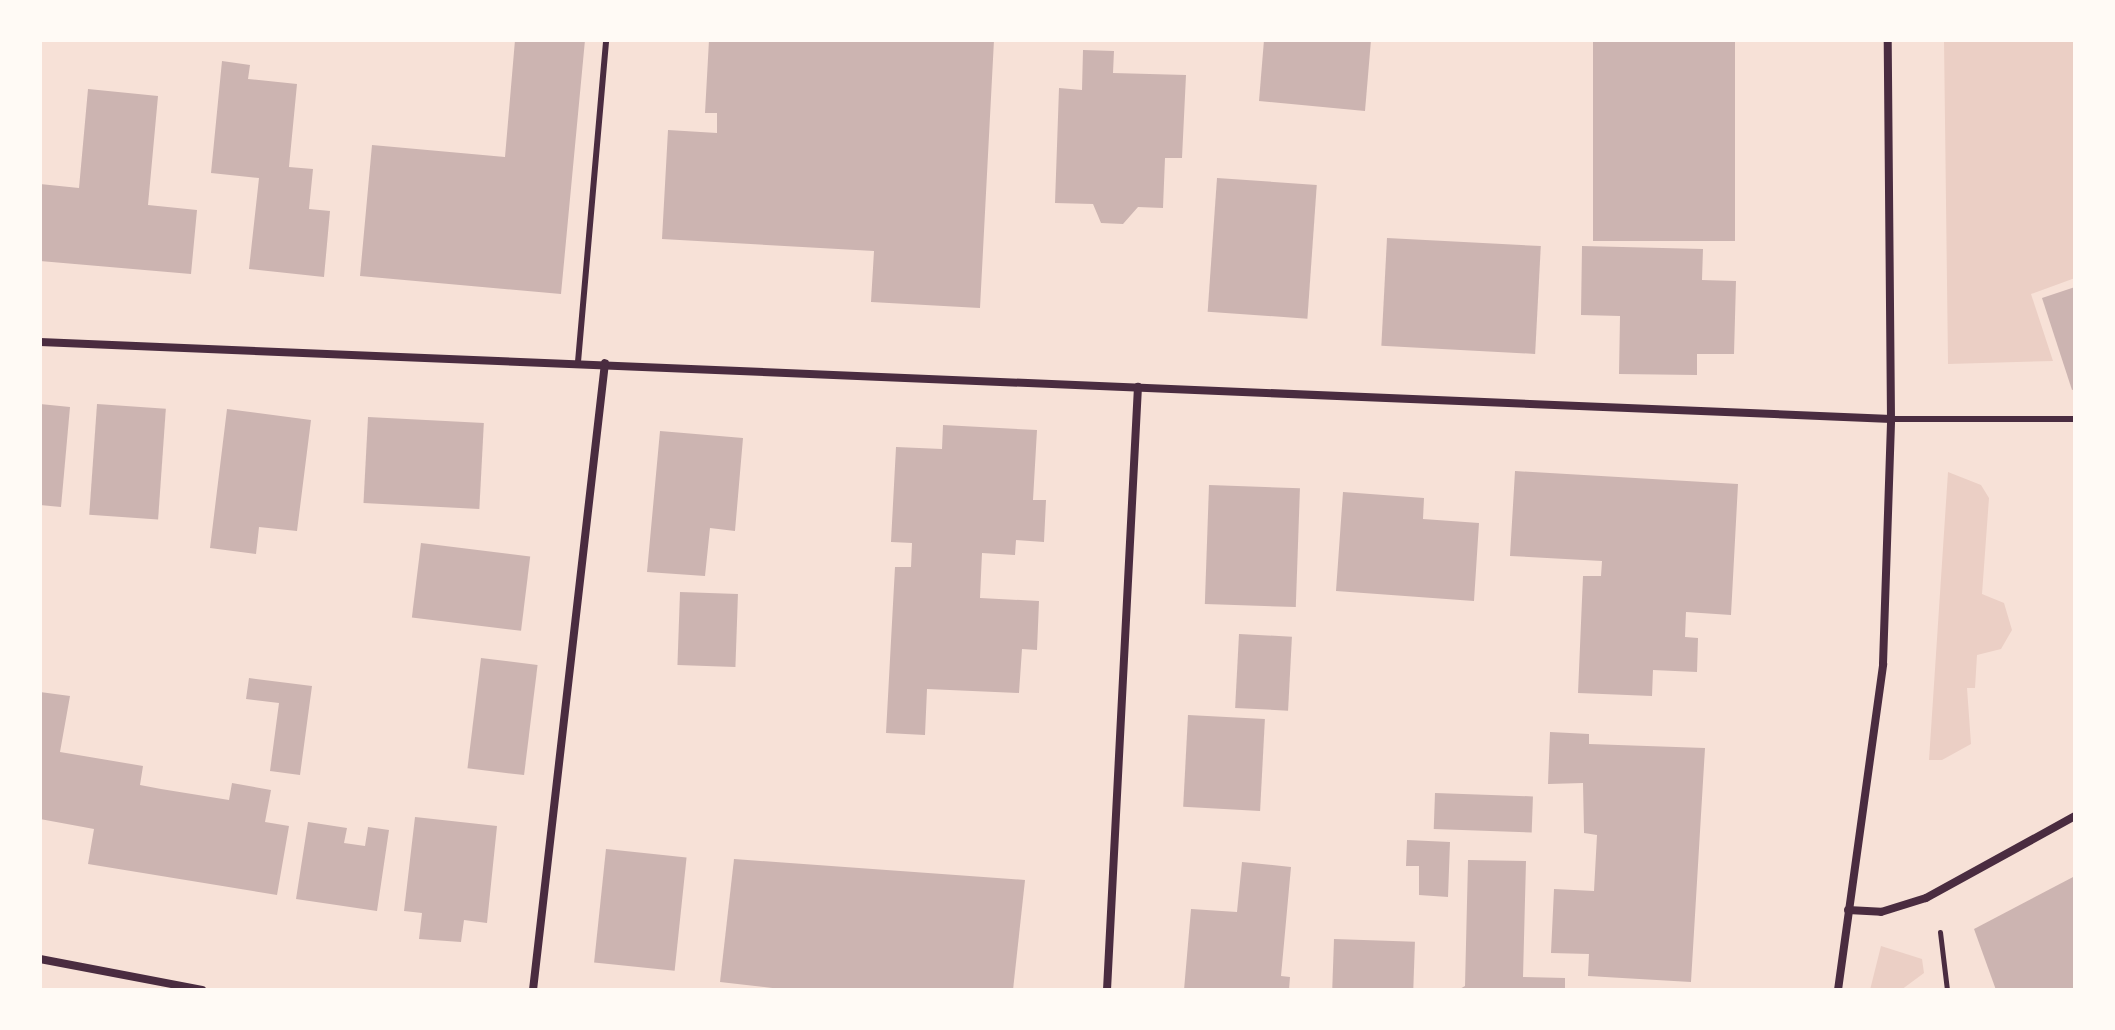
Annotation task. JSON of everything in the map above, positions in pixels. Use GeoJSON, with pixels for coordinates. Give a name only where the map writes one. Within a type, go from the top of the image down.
{"type":"FeatureCollection","features":[{"type":"Feature","properties":{"kind":"street"},"geometry":{"type":"LineString","coordinates":[[1838,990],[1883,664],[1891,419],[1888,40]]}},
{"type":"Feature","properties":{"kind":"street"},"geometry":{"type":"LineString","coordinates":[[40,342],[605,363],[1891,419]]}},
{"type":"Feature","properties":{"kind":"street"},"geometry":{"type":"LineString","coordinates":[[533,990],[605,363]]}},
{"type":"Feature","properties":{"kind":"street"},"geometry":{"type":"LineString","coordinates":[[1107,990],[1138,387]]}},
{"type":"Feature","properties":{"kind":"street"},"geometry":{"type":"LineString","coordinates":[[1848,910],[1881,912],[1926,898],[2075,816]]}},
{"type":"Feature","properties":{"kind":"street"},"geometry":{"type":"LineString","coordinates":[[40,959],[202,990]]}},
{"type":"Feature","properties":{"kind":"lane"},"geometry":{"type":"LineString","coordinates":[[578,362],[606,40]]}},
{"type":"Feature","properties":{"kind":"lane"},"geometry":{"type":"LineString","coordinates":[[1891,419],[2075,419]]}},
{"type":"Feature","properties":{"kind":"path"},"geometry":{"type":"LineString","coordinates":[[1926,898],[1939,927],[1947,990]]}},
{"type":"Feature","properties":{"kind":"shaded area"},"geometry":{"type":"Polygon","coordinates":[[[1944,40],[2075,40],[2075,278],[2031,294],[2053,361],[1948,364],[1944,40]]]}},
{"type":"Feature","properties":{"kind":"shaded area"},"geometry":{"type":"Polygon","coordinates":[[[1948,472],[1981,485],[1989,498],[1982,594],[2004,603],[2012,630],[2001,649],[1977,655],[1975,688],[1967,688],[1971,744],[1942,760],[1929,760],[1948,472]]]}},
{"type":"Feature","properties":{"kind":"shaded area"},"geometry":{"type":"Polygon","coordinates":[[[1881,946],[1922,959],[1924,973],[1901,990],[1870,990],[1881,946]]]}},
{"type":"Feature","properties":{"kind":"building"},"geometry":{"type":"Polygon","coordinates":[[[515,40],[585,40],[561,294],[360,276],[372,145],[505,157],[515,40]]]}},
{"type":"Feature","properties":{"kind":"building"},"geometry":{"type":"Polygon","coordinates":[[[709,40],[994,40],[980,308],[871,302],[874,251],[662,239],[668,130],[717,133],[717,113],[705,113],[709,40]]]}},
{"type":"Feature","properties":{"kind":"building"},"geometry":{"type":"Polygon","coordinates":[[[1264,40],[1371,40],[1365,111],[1259,101],[1264,40]]]}},
{"type":"Feature","properties":{"kind":"building"},"geometry":{"type":"Polygon","coordinates":[[[1593,40],[1735,40],[1735,241],[1593,241],[1593,40]]]}},
{"type":"Feature","properties":{"kind":"building"},"geometry":{"type":"Polygon","coordinates":[[[1083,50],[1114,51],[1113,73],[1186,75],[1182,158],[1165,158],[1163,208],[1138,207],[1123,224],[1101,223],[1093,204],[1055,203],[1059,88],[1082,90],[1083,50]]]}},
{"type":"Feature","properties":{"kind":"building"},"geometry":{"type":"Polygon","coordinates":[[[222,61],[250,65],[248,79],[297,84],[289,167],[313,169],[309,209],[330,211],[324,277],[249,269],[259,178],[211,173],[222,61]]]}},
{"type":"Feature","properties":{"kind":"building"},"geometry":{"type":"Polygon","coordinates":[[[88,89],[158,96],[148,205],[197,210],[191,274],[40,261],[40,184],[79,188],[88,89]]]}},
{"type":"Feature","properties":{"kind":"building"},"geometry":{"type":"Polygon","coordinates":[[[1217,178],[1317,185],[1307,319],[1208,312],[1217,178]]]}},
{"type":"Feature","properties":{"kind":"building"},"geometry":{"type":"Polygon","coordinates":[[[1387,238],[1541,246],[1535,354],[1381,346],[1387,238]]]}},
{"type":"Feature","properties":{"kind":"building"},"geometry":{"type":"Polygon","coordinates":[[[1582,246],[1703,249],[1702,280],[1736,281],[1734,354],[1697,354],[1697,375],[1619,374],[1620,316],[1581,315],[1582,246]]]}},
{"type":"Feature","properties":{"kind":"building"},"geometry":{"type":"Polygon","coordinates":[[[2075,287],[2075,389],[2072,390],[2042,298],[2075,287]]]}},
{"type":"Feature","properties":{"kind":"building"},"geometry":{"type":"Polygon","coordinates":[[[40,404],[70,407],[61,507],[40,505],[40,404]]]}},
{"type":"Feature","properties":{"kind":"building"},"geometry":{"type":"Polygon","coordinates":[[[97,404],[166,409],[158,520],[89,515],[97,404]]]}},
{"type":"Feature","properties":{"kind":"building"},"geometry":{"type":"Polygon","coordinates":[[[227,409],[311,420],[297,531],[259,527],[256,554],[210,548],[227,409]]]}},
{"type":"Feature","properties":{"kind":"building"},"geometry":{"type":"Polygon","coordinates":[[[368,417],[484,423],[479,509],[363,503],[368,417]]]}},
{"type":"Feature","properties":{"kind":"building"},"geometry":{"type":"Polygon","coordinates":[[[943,425],[1037,430],[1033,500],[1046,500],[1044,542],[1016,540],[1015,555],[982,553],[980,598],[1039,601],[1037,650],[1022,649],[1019,693],[927,689],[925,735],[886,733],[895,567],[911,567],[912,543],[891,542],[896,447],[942,449],[943,425]]]}},
{"type":"Feature","properties":{"kind":"building"},"geometry":{"type":"Polygon","coordinates":[[[660,431],[743,438],[735,531],[710,528],[705,576],[647,572],[660,431]]]}},
{"type":"Feature","properties":{"kind":"building"},"geometry":{"type":"Polygon","coordinates":[[[1515,471],[1738,484],[1731,615],[1686,612],[1685,637],[1698,638],[1697,672],[1653,670],[1652,696],[1578,693],[1583,576],[1601,576],[1602,561],[1510,556],[1515,471]]]}},
{"type":"Feature","properties":{"kind":"building"},"geometry":{"type":"Polygon","coordinates":[[[1209,485],[1300,488],[1296,607],[1205,604],[1209,485]]]}},
{"type":"Feature","properties":{"kind":"building"},"geometry":{"type":"Polygon","coordinates":[[[1343,492],[1424,498],[1423,519],[1479,523],[1474,601],[1336,591],[1343,492]]]}},
{"type":"Feature","properties":{"kind":"building"},"geometry":{"type":"Polygon","coordinates":[[[421,543],[530,556],[521,631],[412,617],[421,543]]]}},
{"type":"Feature","properties":{"kind":"building"},"geometry":{"type":"Polygon","coordinates":[[[680,592],[738,594],[735,667],[677,665],[680,592]]]}},
{"type":"Feature","properties":{"kind":"building"},"geometry":{"type":"Polygon","coordinates":[[[1239,634],[1292,637],[1288,711],[1235,708],[1239,634]]]}},
{"type":"Feature","properties":{"kind":"building"},"geometry":{"type":"Polygon","coordinates":[[[481,658],[538,665],[524,775],[467,768],[481,658]]]}},
{"type":"Feature","properties":{"kind":"building"},"geometry":{"type":"Polygon","coordinates":[[[249,678],[312,686],[300,775],[270,771],[279,703],[246,699],[249,678]]]}},
{"type":"Feature","properties":{"kind":"building"},"geometry":{"type":"Polygon","coordinates":[[[40,692],[70,696],[60,752],[143,766],[140,785],[161,789],[229,800],[232,783],[271,790],[265,822],[289,826],[277,895],[88,864],[94,829],[40,819],[40,692]]]}},
{"type":"Feature","properties":{"kind":"building"},"geometry":{"type":"Polygon","coordinates":[[[1188,715],[1265,719],[1260,811],[1183,807],[1188,715]]]}},
{"type":"Feature","properties":{"kind":"building"},"geometry":{"type":"Polygon","coordinates":[[[1550,732],[1589,734],[1589,744],[1705,748],[1691,982],[1588,976],[1589,954],[1551,953],[1554,889],[1594,891],[1597,835],[1584,833],[1583,783],[1548,784],[1550,732]]]}},
{"type":"Feature","properties":{"kind":"building"},"geometry":{"type":"Polygon","coordinates":[[[1435,793],[1533,796],[1532,832],[1434,829],[1435,793]]]}},
{"type":"Feature","properties":{"kind":"building"},"geometry":{"type":"Polygon","coordinates":[[[415,817],[497,826],[487,923],[464,920],[461,942],[419,939],[422,913],[404,911],[415,817]]]}},
{"type":"Feature","properties":{"kind":"building"},"geometry":{"type":"Polygon","coordinates":[[[308,822],[347,828],[344,843],[365,846],[368,827],[389,830],[377,911],[296,899],[308,822]]]}},
{"type":"Feature","properties":{"kind":"building"},"geometry":{"type":"Polygon","coordinates":[[[1407,840],[1450,842],[1448,897],[1419,895],[1419,866],[1406,866],[1407,840]]]}},
{"type":"Feature","properties":{"kind":"building"},"geometry":{"type":"Polygon","coordinates":[[[606,849],[687,857],[675,971],[594,962],[606,849]]]}},
{"type":"Feature","properties":{"kind":"building"},"geometry":{"type":"Polygon","coordinates":[[[734,859],[1025,880],[1013,990],[789,990],[720,982],[734,859]]]}},
{"type":"Feature","properties":{"kind":"building"},"geometry":{"type":"Polygon","coordinates":[[[1468,860],[1526,861],[1523,977],[1565,978],[1565,990],[1458,990],[1465,986],[1468,860]]]}},
{"type":"Feature","properties":{"kind":"building"},"geometry":{"type":"Polygon","coordinates":[[[1242,862],[1291,867],[1281,976],[1290,977],[1289,990],[1184,990],[1191,909],[1237,912],[1242,862]]]}},
{"type":"Feature","properties":{"kind":"building"},"geometry":{"type":"Polygon","coordinates":[[[2075,876],[2075,990],[1996,990],[1974,929],[2075,876]]]}},
{"type":"Feature","properties":{"kind":"building"},"geometry":{"type":"Polygon","coordinates":[[[1334,939],[1415,942],[1413,990],[1332,990],[1334,939]]]}}]}
